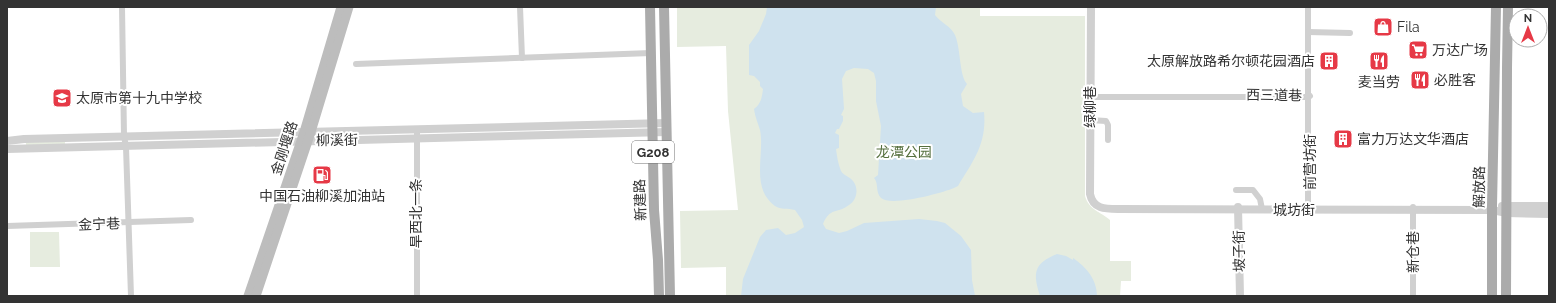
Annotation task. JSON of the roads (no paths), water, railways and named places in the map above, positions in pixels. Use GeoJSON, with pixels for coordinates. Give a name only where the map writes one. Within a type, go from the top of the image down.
{"type":"FeatureCollection","features":[{"type":"Feature","properties":{"kind":"main road","name":"金刚堰路"},"geometry":{"type":"LineString","coordinates":[[248,296],[306,136],[341,7]]}},
{"type":"Feature","properties":{"kind":"main road"},"geometry":{"type":"LineString","coordinates":[[256,296],[306,136],[349,7]]}},
{"type":"Feature","properties":{"kind":"main road","name":"新建路"},"geometry":{"type":"LineString","coordinates":[[650,7],[654,210],[659,296]]}},
{"type":"Feature","properties":{"kind":"main road","name":"新建路"},"geometry":{"type":"LineString","coordinates":[[664,7],[670,296]]}},
{"type":"Feature","properties":{"kind":"main road","name":"解放路"},"geometry":{"type":"LineString","coordinates":[[1492,296],[1492,208],[1496,7]]}},
{"type":"Feature","properties":{"kind":"main road","name":"解放路"},"geometry":{"type":"LineString","coordinates":[[1506,296],[1508,7]]}},
{"type":"Feature","properties":{"kind":"street"},"geometry":{"type":"LineString","coordinates":[[122,7],[124,136],[126,147],[131,296]]}},
{"type":"Feature","properties":{"kind":"street"},"geometry":{"type":"LineString","coordinates":[[520,7],[522,58]]}},
{"type":"Feature","properties":{"kind":"street","name":"绿柳巷"},"geometry":{"type":"LineString","coordinates":[[1091,7],[1092,120],[1094,196],[1096,203]]}},
{"type":"Feature","properties":{"kind":"street","name":"绿柳巷"},"geometry":{"type":"LineString","coordinates":[[1092,96],[1095,7]]}},
{"type":"Feature","properties":{"kind":"street","name":"前营坊街"},"geometry":{"type":"LineString","coordinates":[[1309,208],[1308,96],[1310,7]]}},
{"type":"Feature","properties":{"kind":"street"},"geometry":{"type":"LineString","coordinates":[[1310,32],[1350,34]]}},
{"type":"Feature","properties":{"kind":"street"},"geometry":{"type":"LineString","coordinates":[[356,64],[651,53]]}},
{"type":"Feature","properties":{"kind":"street","name":"西三道巷"},"geometry":{"type":"LineString","coordinates":[[1092,96],[1308,96]]}},
{"type":"Feature","properties":{"kind":"street"},"geometry":{"type":"LineString","coordinates":[[1092,120],[1106,122],[1108,125],[1108,140]]}},
{"type":"Feature","properties":{"kind":"street","name":"柳溪街"},"geometry":{"type":"LineString","coordinates":[[7,141],[24,139],[124,136],[306,136],[667,128]]}},
{"type":"Feature","properties":{"kind":"street","name":"旱西北一条"},"geometry":{"type":"LineString","coordinates":[[417,134],[417,296]]}},
{"type":"Feature","properties":{"kind":"street"},"geometry":{"type":"LineString","coordinates":[[7,136],[24,139]]}},
{"type":"Feature","properties":{"kind":"street","name":"柳溪街"},"geometry":{"type":"LineString","coordinates":[[7,149],[126,147],[306,136]]}},
{"type":"Feature","properties":{"kind":"street"},"geometry":{"type":"LineString","coordinates":[[7,153],[26,149]]}},
{"type":"Feature","properties":{"kind":"street"},"geometry":{"type":"LineString","coordinates":[[1236,190],[1253,190],[1260,199],[1262,208]]}},
{"type":"Feature","properties":{"kind":"street","name":"城坊街"},"geometry":{"type":"LineString","coordinates":[[1096,203],[1118,206],[1236,208],[1507,209]]}},
{"type":"Feature","properties":{"kind":"street"},"geometry":{"type":"LineString","coordinates":[[1507,209],[1549,206]]}},
{"type":"Feature","properties":{"kind":"street","name":"坡子街"},"geometry":{"type":"LineString","coordinates":[[1236,208],[1236,296]]}},
{"type":"Feature","properties":{"kind":"street","name":"坡子街"},"geometry":{"type":"LineString","coordinates":[[1236,208],[1240,296]]}},
{"type":"Feature","properties":{"kind":"street","name":"新仓巷"},"geometry":{"type":"LineString","coordinates":[[1413,209],[1413,296]]}},
{"type":"Feature","properties":{"kind":"street"},"geometry":{"type":"LineString","coordinates":[[1507,209],[1549,214]]}},
{"type":"Feature","properties":{"kind":"street","name":"金宁巷"},"geometry":{"type":"LineString","coordinates":[[7,226],[191,220]]}},
{"type":"Feature","properties":{"kind":"water"},"geometry":{"type":"Polygon","coordinates":[[[767,7],[936,7],[935,15],[951,29],[957,41],[964,80],[967,84],[961,94],[963,106],[973,113],[984,112],[983,134],[974,160],[958,186],[954,188],[928,196],[905,200],[895,201],[881,198],[879,196],[874,178],[878,175],[881,126],[876,101],[876,81],[874,73],[868,69],[854,68],[846,71],[842,79],[844,109],[841,115],[843,116],[843,121],[835,133],[839,135],[839,148],[836,149],[841,171],[855,184],[856,194],[852,203],[845,208],[828,215],[823,224],[826,229],[839,233],[864,223],[919,219],[945,223],[961,236],[971,250],[972,280],[975,296],[741,296],[743,279],[760,237],[766,230],[778,228],[786,235],[795,233],[804,227],[802,220],[795,210],[777,207],[767,199],[761,180],[761,139],[754,109],[760,103],[763,89],[760,86],[760,82],[754,76],[749,75],[749,45],[759,31],[766,14],[767,7]]]}},
{"type":"Feature","properties":{"kind":"water"},"geometry":{"type":"Polygon","coordinates":[[[1057,254],[1066,256],[1073,260],[1073,258],[1086,269],[1093,279],[1097,290],[1097,296],[1040,296],[1036,281],[1037,270],[1043,262],[1057,254]]]}},
{"type":"Feature","properties":{"kind":"place","name":"Fila"},"geometry":{"type":"Point","coordinates":[1383,27]}},
{"type":"Feature","properties":{"kind":"place","name":"万达广场"},"geometry":{"type":"Point","coordinates":[1418,50]}},
{"type":"Feature","properties":{"kind":"place","name":"太原解放路希尔顿花园酒店"},"geometry":{"type":"Point","coordinates":[1329,61]}},
{"type":"Feature","properties":{"kind":"place","name":"麦当劳"},"geometry":{"type":"Point","coordinates":[1379,61]}},
{"type":"Feature","properties":{"kind":"place","name":"必胜客"},"geometry":{"type":"Point","coordinates":[1420,80]}},
{"type":"Feature","properties":{"kind":"place","name":"太原市第十九中学校"},"geometry":{"type":"Point","coordinates":[62,98]}},
{"type":"Feature","properties":{"kind":"place","name":"富力万达文华酒店"},"geometry":{"type":"Point","coordinates":[1343,139]}},
{"type":"Feature","properties":{"kind":"place","name":"中国石油柳溪加油站"},"geometry":{"type":"Point","coordinates":[322,175]}},
{"type":"Feature","properties":{"kind":"park label","name":"龙潭公园"},"geometry":{"type":"Point","coordinates":[904,152]}}]}
